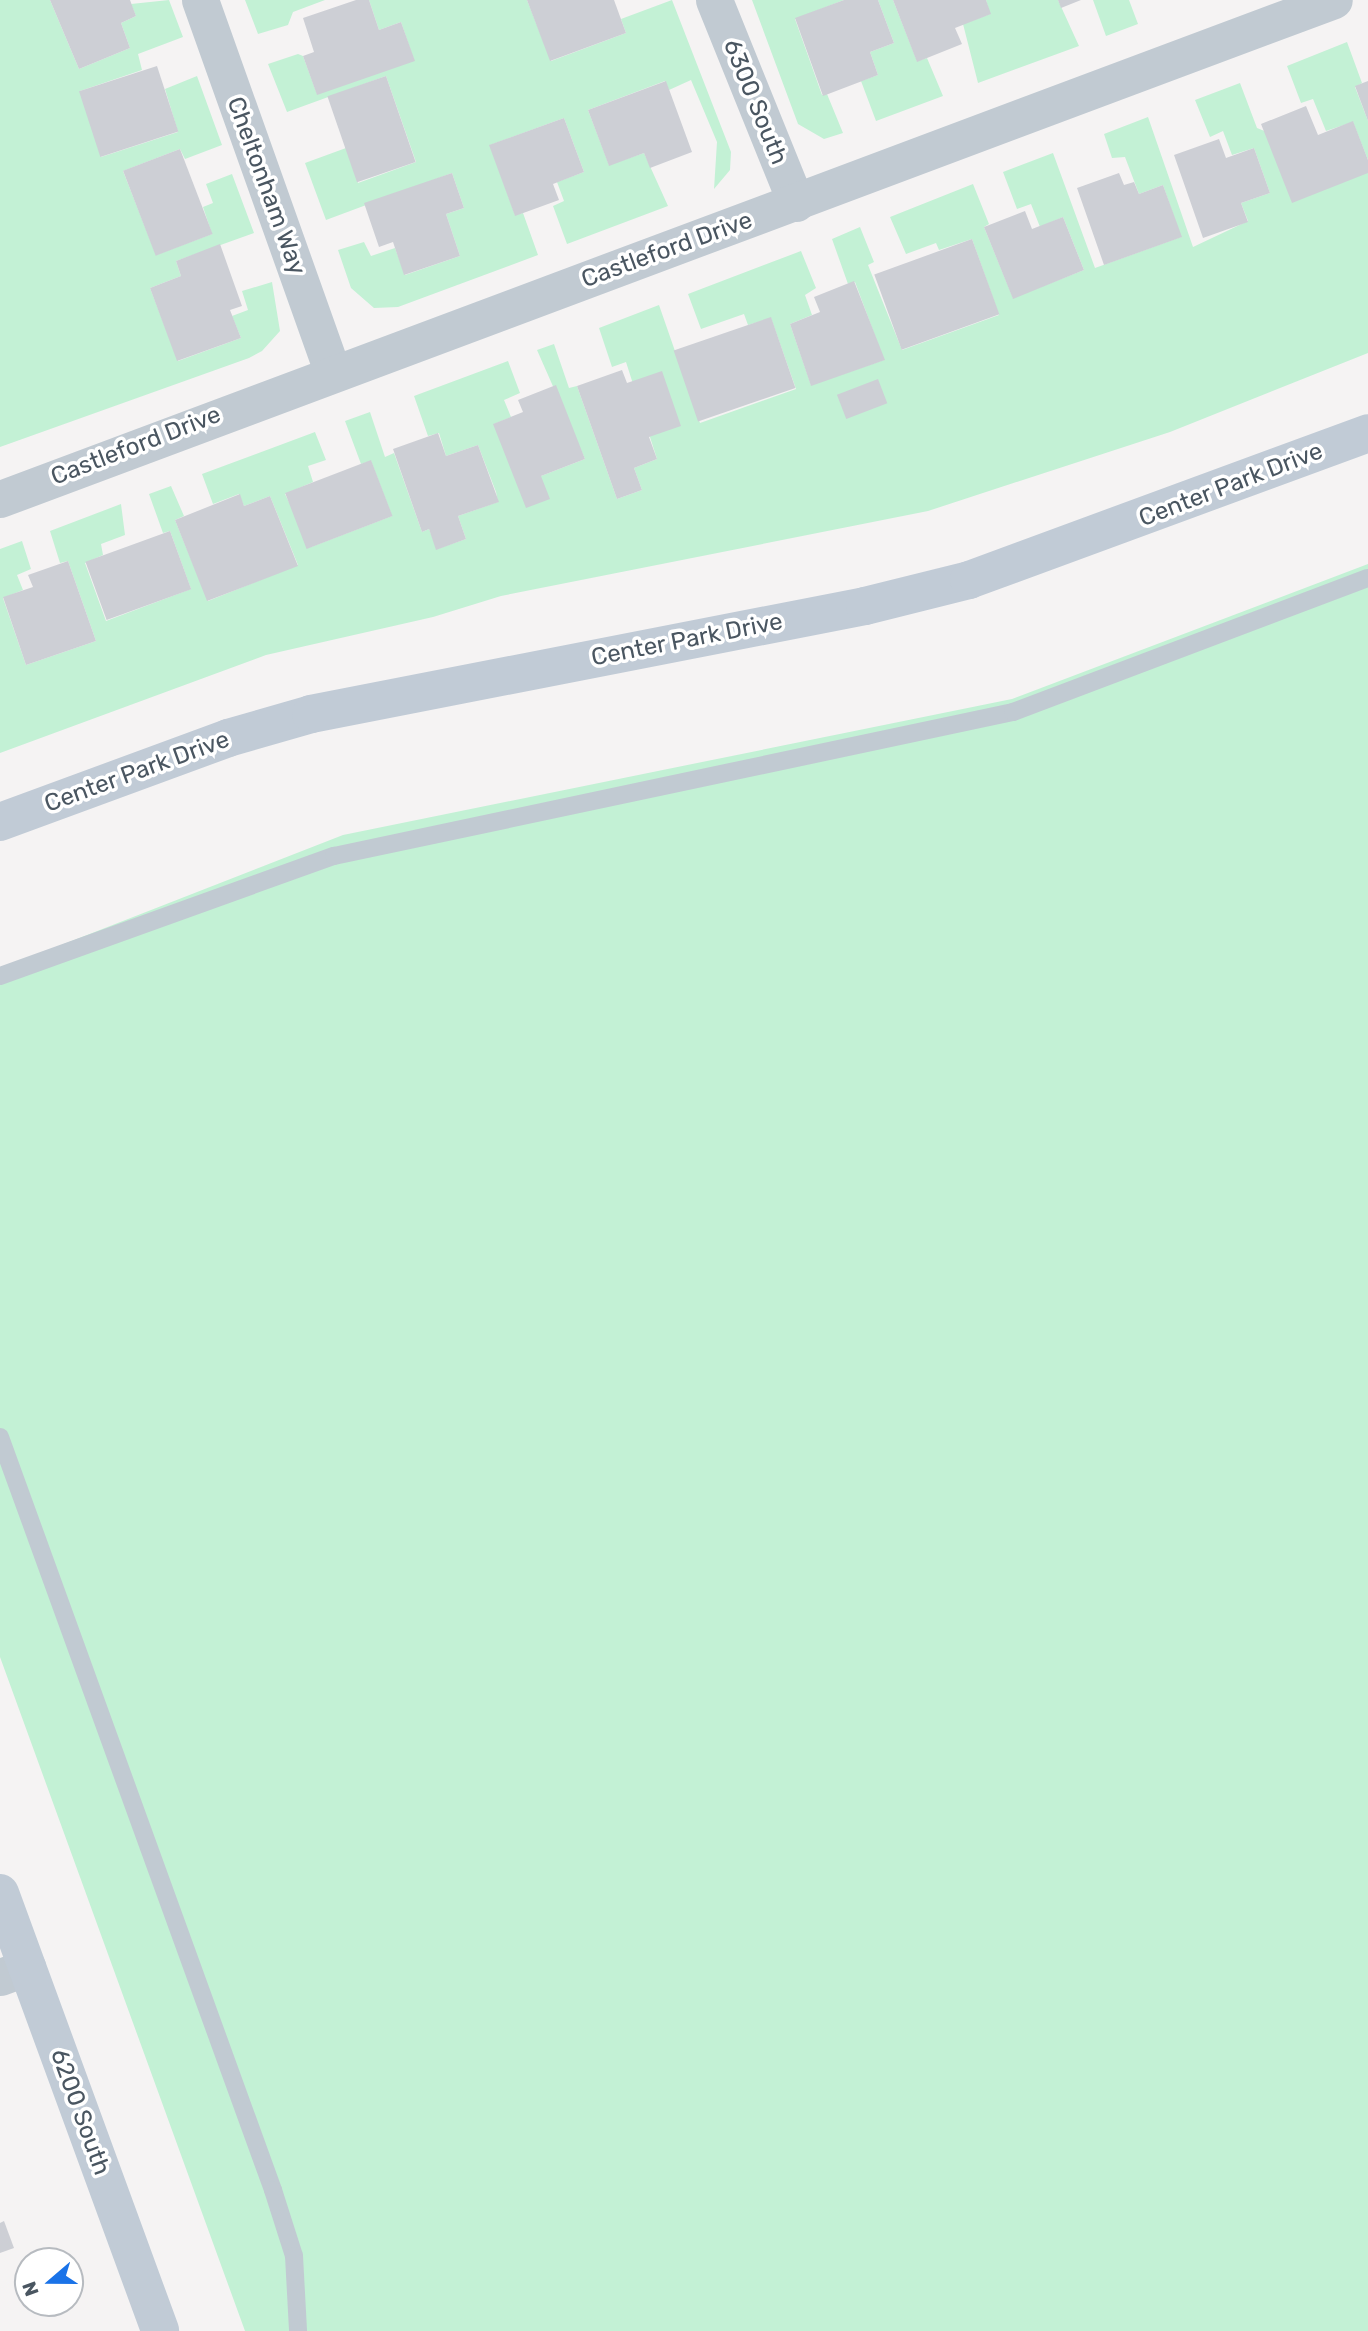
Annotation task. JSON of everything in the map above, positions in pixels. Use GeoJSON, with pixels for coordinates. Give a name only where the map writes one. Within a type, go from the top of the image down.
{"type":"FeatureCollection","features":[{"type":"Feature","properties":{"kind":"street","name":"Cheltonham Way"},"geometry":{"type":"LineString","coordinates":[[200,0],[332,371]]}},
{"type":"Feature","properties":{"kind":"street","name":"6300 South"},"geometry":{"type":"LineString","coordinates":[[714,0],[796,204]]}},
{"type":"Feature","properties":{"kind":"street","name":"Castleford Drive"},"geometry":{"type":"LineString","coordinates":[[0,499],[332,371],[796,204],[1335,0]]}},
{"type":"Feature","properties":{"kind":"street","name":"Center Park Drive"},"geometry":{"type":"LineString","coordinates":[[0,822],[228,738],[311,714],[865,606],[969,580],[1368,433]]}},
{"type":"Feature","properties":{"kind":"street","name":"6200 South"},"geometry":{"type":"LineString","coordinates":[[0,1893],[14,1972],[160,2331]]}},
{"type":"Feature","properties":{"kind":"lane"},"geometry":{"type":"LineString","coordinates":[[0,976],[334,856],[1013,712],[1368,578]]}},
{"type":"Feature","properties":{"kind":"lane"},"geometry":{"type":"LineString","coordinates":[[0,1437],[273,2190],[294,2256],[298,2331]]}},
{"type":"Feature","properties":{"kind":"green space"},"geometry":{"type":"Polygon","coordinates":[[[0,0],[50,0],[79,69],[130,48],[121,23],[136,16],[131,4],[169,0],[183,37],[138,54],[142,70],[80,91],[101,157],[178,132],[165,89],[197,76],[222,145],[185,159],[180,149],[123,171],[156,255],[212,234],[203,207],[213,203],[206,184],[232,174],[254,233],[176,261],[181,276],[150,288],[178,361],[241,338],[232,316],[248,310],[242,291],[272,282],[280,331],[262,351],[249,358],[0,447],[0,0]]]}},
{"type":"Feature","properties":{"kind":"green space"},"geometry":{"type":"Polygon","coordinates":[[[245,0],[325,0],[293,12],[288,25],[258,34],[245,0]]]}},
{"type":"Feature","properties":{"kind":"green space"},"geometry":{"type":"Polygon","coordinates":[[[369,0],[527,0],[551,61],[626,33],[621,19],[672,0],[731,152],[730,170],[714,189],[717,142],[691,80],[669,90],[665,81],[588,110],[609,165],[644,153],[668,206],[567,244],[553,206],[564,201],[557,182],[584,172],[564,118],[490,145],[515,215],[523,213],[538,255],[398,307],[374,308],[351,288],[338,250],[364,242],[371,256],[395,248],[405,275],[460,256],[446,214],[464,208],[452,173],[326,220],[305,163],[346,148],[358,183],[416,162],[386,76],[287,112],[268,64],[298,54],[303,56],[317,94],[414,60],[401,22],[379,30],[369,0]]]}},
{"type":"Feature","properties":{"kind":"green space"},"geometry":{"type":"Polygon","coordinates":[[[752,0],[844,0],[795,19],[822,95],[827,94],[843,133],[824,139],[798,124],[752,0]]]}},
{"type":"Feature","properties":{"kind":"green space"},"geometry":{"type":"Polygon","coordinates":[[[878,0],[893,0],[917,61],[927,58],[943,96],[876,121],[861,81],[878,75],[870,52],[894,43],[878,0]]]}},
{"type":"Feature","properties":{"kind":"green space"},"geometry":{"type":"Polygon","coordinates":[[[986,0],[1058,0],[1079,46],[978,83],[963,24],[990,14],[986,0]]]}},
{"type":"Feature","properties":{"kind":"green space"},"geometry":{"type":"Polygon","coordinates":[[[1093,0],[1129,0],[1138,24],[1106,36],[1093,0]]]}},
{"type":"Feature","properties":{"kind":"green space"},"geometry":{"type":"Polygon","coordinates":[[[1347,42],[1362,83],[1355,87],[1368,121],[1368,160],[1353,122],[1326,131],[1313,99],[1301,103],[1287,66],[1347,42]]]}},
{"type":"Feature","properties":{"kind":"green space"},"geometry":{"type":"Polygon","coordinates":[[[1240,83],[1257,128],[1368,173],[1368,353],[1170,432],[928,511],[501,596],[433,617],[266,655],[0,753],[0,549],[22,541],[31,569],[17,575],[23,590],[3,598],[26,665],[96,641],[68,561],[60,563],[50,531],[121,504],[125,535],[101,544],[103,555],[85,563],[106,621],[191,589],[170,531],[163,533],[149,494],[171,486],[184,516],[175,520],[208,601],[298,565],[270,496],[244,506],[239,494],[213,504],[202,474],[315,432],[326,460],[308,466],[313,482],[285,494],[311,547],[392,516],[371,461],[361,464],[345,421],[370,412],[385,457],[394,453],[422,532],[429,529],[437,549],[466,539],[458,516],[498,502],[496,492],[478,445],[446,456],[439,433],[428,436],[414,396],[508,361],[520,393],[504,400],[511,417],[494,424],[541,476],[585,459],[537,350],[554,344],[569,388],[577,386],[617,499],[642,490],[634,468],[657,459],[626,362],[612,367],[599,328],[659,305],[700,423],[796,389],[771,318],[748,325],[744,314],[701,329],[688,294],[801,251],[816,288],[805,295],[812,315],[790,324],[811,385],[884,360],[855,282],[848,284],[832,239],[860,227],[874,262],[868,265],[902,350],[999,315],[972,239],[939,250],[936,243],[906,254],[890,217],[973,184],[989,224],[984,227],[1013,298],[1084,270],[1063,217],[1040,227],[1031,204],[1017,209],[1003,172],[1053,153],[1095,268],[1181,237],[1163,185],[1139,194],[1125,157],[1112,158],[1104,134],[1148,117],[1193,247],[1248,221],[1241,203],[1270,193],[1254,148],[1232,155],[1223,131],[1210,137],[1195,100],[1240,83]]]}},
{"type":"Feature","properties":{"kind":"green space"},"geometry":{"type":"Polygon","coordinates":[[[1368,564],[1368,2331],[245,2331],[0,1657],[0,969],[343,835],[1012,699],[1368,564]]]}},
{"type":"Feature","properties":{"kind":"building"},"geometry":{"type":"Polygon","coordinates":[[[50,0],[130,0],[136,16],[121,23],[130,48],[79,69],[50,0]]]}},
{"type":"Feature","properties":{"kind":"building"},"geometry":{"type":"Polygon","coordinates":[[[356,0],[369,0],[379,30],[401,22],[415,61],[317,95],[303,56],[314,52],[303,18],[356,0]]]}},
{"type":"Feature","properties":{"kind":"building"},"geometry":{"type":"Polygon","coordinates":[[[527,0],[614,0],[626,33],[550,61],[527,0]]]}},
{"type":"Feature","properties":{"kind":"building"},"geometry":{"type":"Polygon","coordinates":[[[844,0],[878,0],[894,43],[870,52],[878,75],[823,96],[795,18],[844,0]]]}},
{"type":"Feature","properties":{"kind":"building"},"geometry":{"type":"Polygon","coordinates":[[[893,0],[986,0],[991,14],[955,28],[962,44],[917,62],[893,0]]]}},
{"type":"Feature","properties":{"kind":"building"},"geometry":{"type":"Polygon","coordinates":[[[1058,0],[1081,0],[1061,8],[1058,0]]]}},
{"type":"Feature","properties":{"kind":"building"},"geometry":{"type":"Polygon","coordinates":[[[157,66],[178,132],[100,157],[79,91],[157,66]]]}},
{"type":"Feature","properties":{"kind":"building"},"geometry":{"type":"Polygon","coordinates":[[[386,76],[416,162],[357,182],[327,96],[386,76]]]}},
{"type":"Feature","properties":{"kind":"building"},"geometry":{"type":"Polygon","coordinates":[[[666,81],[692,152],[650,168],[644,153],[609,166],[588,110],[666,81]]]}},
{"type":"Feature","properties":{"kind":"building"},"geometry":{"type":"Polygon","coordinates":[[[1368,81],[1368,121],[1355,86],[1368,81]]]}},
{"type":"Feature","properties":{"kind":"building"},"geometry":{"type":"Polygon","coordinates":[[[1306,106],[1318,135],[1353,121],[1368,160],[1368,173],[1292,203],[1261,124],[1306,106]]]}},
{"type":"Feature","properties":{"kind":"building"},"geometry":{"type":"Polygon","coordinates":[[[564,118],[584,172],[553,184],[559,200],[515,216],[489,145],[564,118]]]}},
{"type":"Feature","properties":{"kind":"building"},"geometry":{"type":"Polygon","coordinates":[[[1219,139],[1226,158],[1254,148],[1270,193],[1241,203],[1248,222],[1203,238],[1174,155],[1219,139]]]}},
{"type":"Feature","properties":{"kind":"building"},"geometry":{"type":"Polygon","coordinates":[[[180,149],[213,234],[156,256],[123,171],[180,149]]]}},
{"type":"Feature","properties":{"kind":"building"},"geometry":{"type":"Polygon","coordinates":[[[452,173],[464,208],[446,214],[460,256],[404,275],[393,242],[379,247],[364,203],[452,173]]]}},
{"type":"Feature","properties":{"kind":"building"},"geometry":{"type":"Polygon","coordinates":[[[1119,173],[1124,185],[1134,182],[1139,194],[1163,185],[1182,237],[1104,265],[1077,188],[1119,173]]]}},
{"type":"Feature","properties":{"kind":"building"},"geometry":{"type":"Polygon","coordinates":[[[1025,211],[1032,229],[1063,217],[1084,270],[1013,299],[984,227],[1025,211]]]}},
{"type":"Feature","properties":{"kind":"building"},"geometry":{"type":"Polygon","coordinates":[[[972,239],[999,314],[902,350],[874,275],[972,239]]]}},
{"type":"Feature","properties":{"kind":"building"},"geometry":{"type":"Polygon","coordinates":[[[220,244],[242,306],[230,310],[241,338],[177,361],[150,288],[181,276],[176,261],[220,244]]]}},
{"type":"Feature","properties":{"kind":"building"},"geometry":{"type":"Polygon","coordinates":[[[854,281],[885,360],[811,386],[790,324],[820,312],[814,297],[854,281]]]}},
{"type":"Feature","properties":{"kind":"building"},"geometry":{"type":"Polygon","coordinates":[[[771,317],[795,388],[698,421],[674,351],[771,317]]]}},
{"type":"Feature","properties":{"kind":"building"},"geometry":{"type":"Polygon","coordinates":[[[622,370],[627,383],[662,371],[681,426],[649,437],[657,459],[634,468],[642,490],[617,499],[577,386],[622,370]]]}},
{"type":"Feature","properties":{"kind":"building"},"geometry":{"type":"Polygon","coordinates":[[[878,379],[887,403],[846,419],[837,395],[878,379]]]}},
{"type":"Feature","properties":{"kind":"building"},"geometry":{"type":"Polygon","coordinates":[[[556,385],[585,459],[541,476],[550,499],[526,508],[493,424],[523,412],[518,400],[556,385]]]}},
{"type":"Feature","properties":{"kind":"building"},"geometry":{"type":"Polygon","coordinates":[[[438,433],[446,456],[478,445],[499,502],[458,516],[466,539],[436,550],[429,529],[422,532],[393,449],[438,433]]]}},
{"type":"Feature","properties":{"kind":"building"},"geometry":{"type":"Polygon","coordinates":[[[371,460],[393,516],[307,549],[285,493],[371,460]]]}},
{"type":"Feature","properties":{"kind":"building"},"geometry":{"type":"Polygon","coordinates":[[[240,494],[244,506],[270,496],[298,566],[207,601],[175,520],[240,494]]]}},
{"type":"Feature","properties":{"kind":"building"},"geometry":{"type":"Polygon","coordinates":[[[170,531],[191,589],[107,620],[85,562],[170,531]]]}},
{"type":"Feature","properties":{"kind":"building"},"geometry":{"type":"Polygon","coordinates":[[[68,561],[96,641],[26,665],[3,597],[33,587],[28,575],[68,561]]]}},
{"type":"Feature","properties":{"kind":"building"},"geometry":{"type":"Polygon","coordinates":[[[4,2221],[14,2248],[0,2253],[0,2223],[4,2221]]]}}]}
